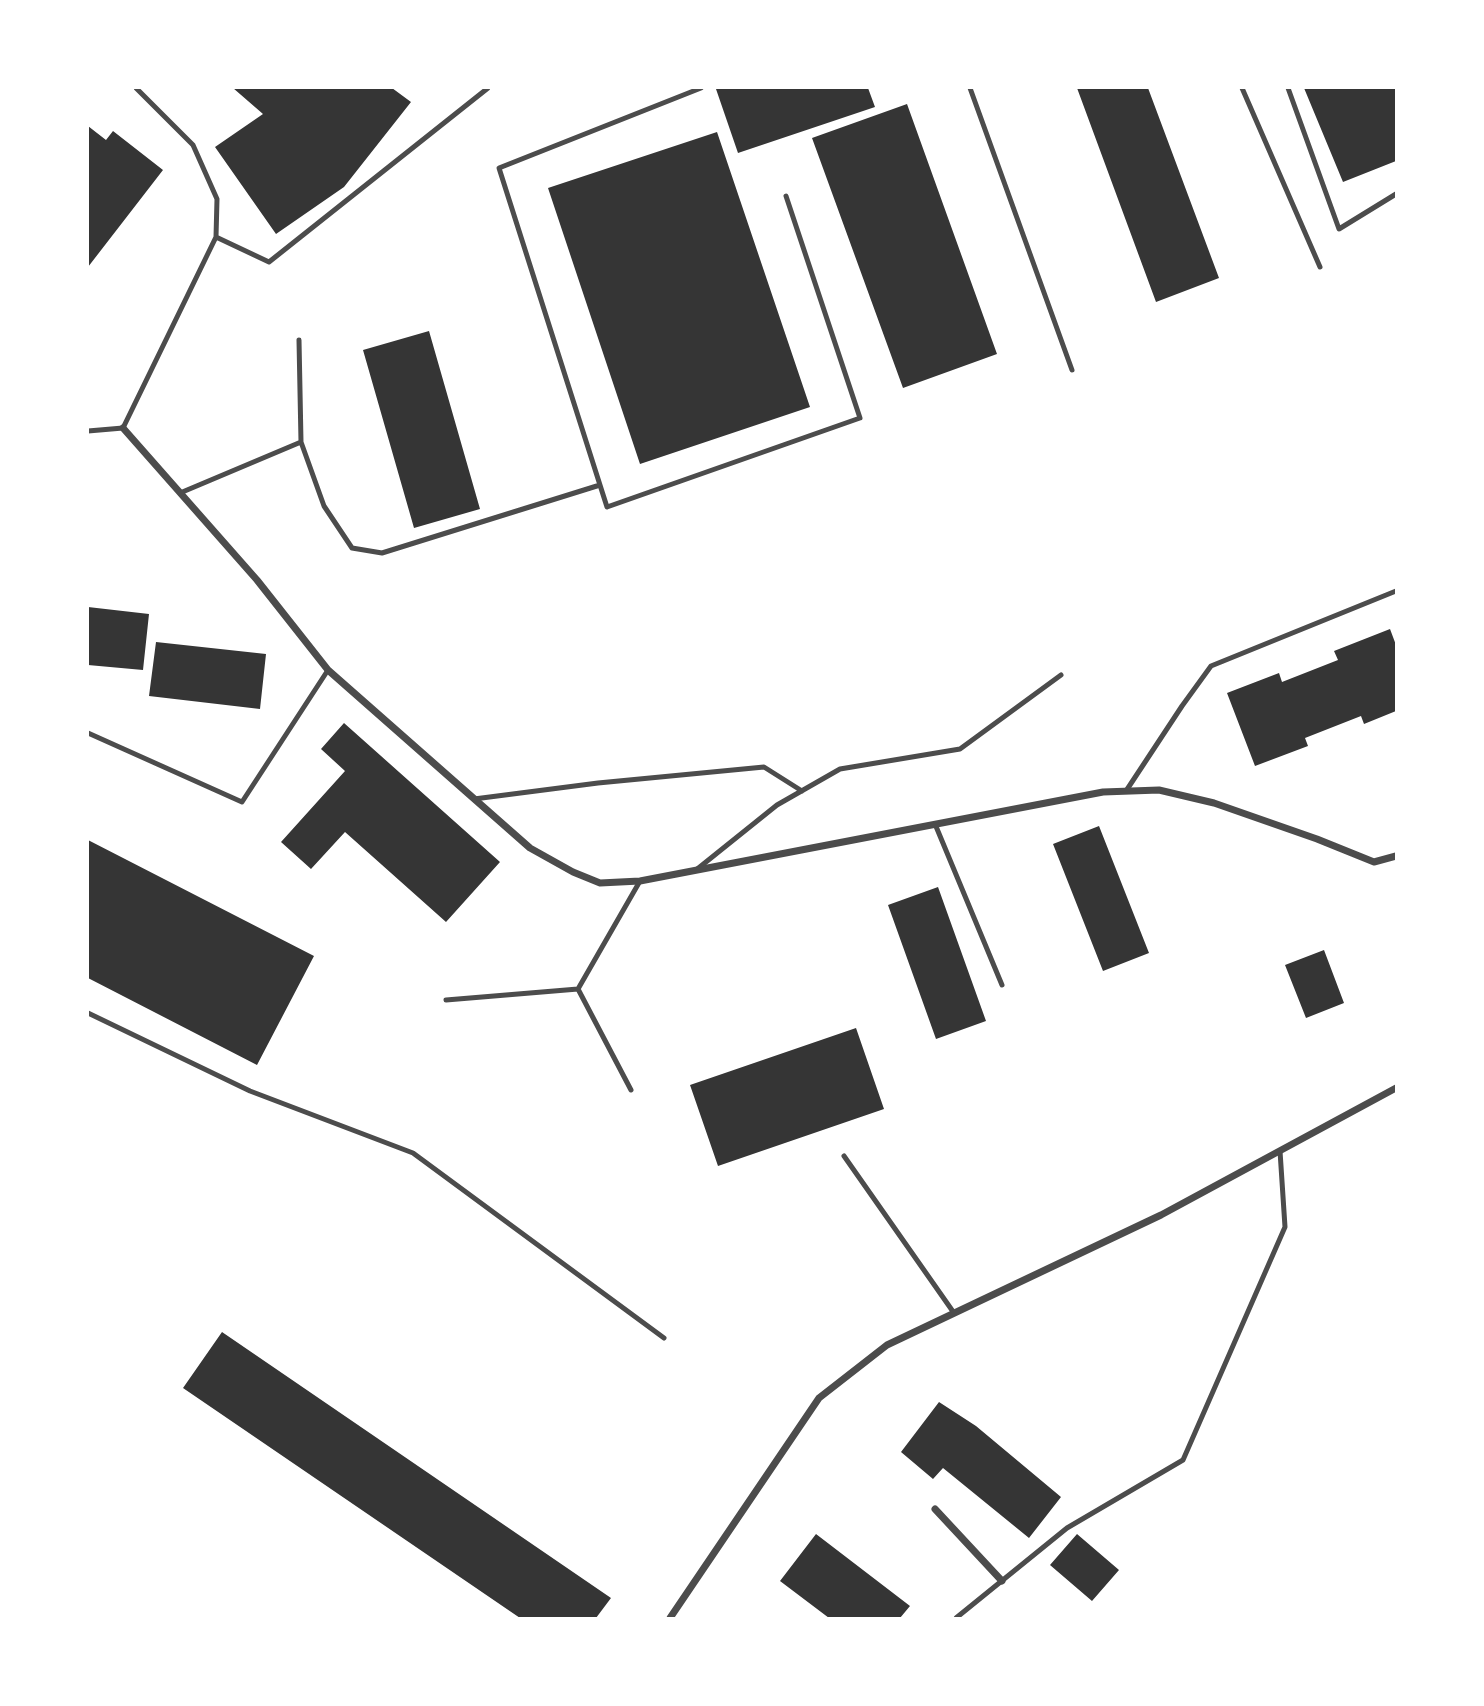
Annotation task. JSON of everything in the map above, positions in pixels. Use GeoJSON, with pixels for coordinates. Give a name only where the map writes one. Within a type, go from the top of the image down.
{"type":"FeatureCollection","features":[{"type":"Feature","properties":{"kind":"street"},"geometry":{"type":"LineString","coordinates":[[123,428],[257,580],[328,670],[530,848],[573,872],[600,883],[640,881],[1103,792],[1126,791],[1159,790],[1214,803],[1374,862],[1396,856]]}},
{"type":"Feature","properties":{"kind":"street"},"geometry":{"type":"LineString","coordinates":[[670,1619],[819,1398],[887,1345],[1161,1215],[1396,1088]]}},
{"type":"Feature","properties":{"kind":"street"},"geometry":{"type":"LineString","coordinates":[[935,1509],[1002,1581]]}},
{"type":"Feature","properties":{"kind":"lane"},"geometry":{"type":"LineString","coordinates":[[88,431],[123,428],[216,237],[216,199],[193,145],[136,88]]}},
{"type":"Feature","properties":{"kind":"lane"},"geometry":{"type":"LineString","coordinates":[[216,237],[269,262],[488,88]]}},
{"type":"Feature","properties":{"kind":"lane"},"geometry":{"type":"LineString","coordinates":[[701,88],[499,169],[607,507],[860,418],[786,196]]}},
{"type":"Feature","properties":{"kind":"lane"},"geometry":{"type":"LineString","coordinates":[[970,88],[1072,369]]}},
{"type":"Feature","properties":{"kind":"lane"},"geometry":{"type":"LineString","coordinates":[[1242,88],[1320,267]]}},
{"type":"Feature","properties":{"kind":"lane"},"geometry":{"type":"LineString","coordinates":[[1288,88],[1339,229],[1396,194]]}},
{"type":"Feature","properties":{"kind":"lane"},"geometry":{"type":"LineString","coordinates":[[299,340],[301,442],[324,506],[352,548],[382,553],[600,485]]}},
{"type":"Feature","properties":{"kind":"lane"},"geometry":{"type":"LineString","coordinates":[[180,493],[301,442]]}},
{"type":"Feature","properties":{"kind":"lane"},"geometry":{"type":"LineString","coordinates":[[1126,791],[1181,706],[1211,666],[1396,591]]}},
{"type":"Feature","properties":{"kind":"lane"},"geometry":{"type":"LineString","coordinates":[[88,733],[242,802],[328,670]]}},
{"type":"Feature","properties":{"kind":"lane"},"geometry":{"type":"LineString","coordinates":[[696,870],[777,805],[841,769],[960,749],[1061,675]]}},
{"type":"Feature","properties":{"kind":"lane"},"geometry":{"type":"LineString","coordinates":[[474,799],[598,783],[764,767],[802,791]]}},
{"type":"Feature","properties":{"kind":"lane"},"geometry":{"type":"LineString","coordinates":[[935,824],[1003,985]]}},
{"type":"Feature","properties":{"kind":"lane"},"geometry":{"type":"LineString","coordinates":[[578,989],[640,881]]}},
{"type":"Feature","properties":{"kind":"lane"},"geometry":{"type":"LineString","coordinates":[[446,1000],[578,989]]}},
{"type":"Feature","properties":{"kind":"lane"},"geometry":{"type":"LineString","coordinates":[[578,989],[631,1090]]}},
{"type":"Feature","properties":{"kind":"lane"},"geometry":{"type":"LineString","coordinates":[[88,1013],[250,1091],[413,1153],[664,1338]]}},
{"type":"Feature","properties":{"kind":"lane"},"geometry":{"type":"LineString","coordinates":[[956,1619],[1067,1528],[1183,1460],[1284,1227],[1280,1151]]}},
{"type":"Feature","properties":{"kind":"lane"},"geometry":{"type":"LineString","coordinates":[[844,1156],[954,1313]]}},
{"type":"Feature","properties":{"kind":"building"},"geometry":{"type":"Polygon","coordinates":[[[233,88],[392,88],[411,102],[344,187],[276,234],[215,147],[263,114],[233,88]]]}},
{"type":"Feature","properties":{"kind":"building"},"geometry":{"type":"Polygon","coordinates":[[[868,88],[875,107],[738,153],[716,89],[868,88]]]}},
{"type":"Feature","properties":{"kind":"building"},"geometry":{"type":"Polygon","coordinates":[[[1077,88],[1148,88],[1219,278],[1156,302],[1077,88]]]}},
{"type":"Feature","properties":{"kind":"building"},"geometry":{"type":"Polygon","coordinates":[[[1304,88],[1396,88],[1396,161],[1343,182],[1304,88]]]}},
{"type":"Feature","properties":{"kind":"building"},"geometry":{"type":"Polygon","coordinates":[[[907,104],[997,354],[903,388],[812,138],[907,104]]]}},
{"type":"Feature","properties":{"kind":"building"},"geometry":{"type":"Polygon","coordinates":[[[88,126],[106,140],[113,131],[163,170],[88,267],[88,126]]]}},
{"type":"Feature","properties":{"kind":"building"},"geometry":{"type":"Polygon","coordinates":[[[717,132],[810,407],[640,464],[548,188],[717,132]]]}},
{"type":"Feature","properties":{"kind":"building"},"geometry":{"type":"Polygon","coordinates":[[[429,331],[480,509],[414,528],[363,350],[429,331]]]}},
{"type":"Feature","properties":{"kind":"building"},"geometry":{"type":"Polygon","coordinates":[[[88,607],[149,614],[143,670],[88,665],[88,607]]]}},
{"type":"Feature","properties":{"kind":"building"},"geometry":{"type":"Polygon","coordinates":[[[1390,629],[1396,645],[1396,711],[1364,724],[1361,716],[1305,738],[1308,746],[1255,766],[1227,693],[1279,673],[1282,682],[1338,660],[1334,651],[1390,629]]]}},
{"type":"Feature","properties":{"kind":"building"},"geometry":{"type":"Polygon","coordinates":[[[156,642],[266,654],[260,709],[149,696],[156,642]]]}},
{"type":"Feature","properties":{"kind":"building"},"geometry":{"type":"Polygon","coordinates":[[[344,723],[500,862],[446,922],[345,832],[311,869],[281,842],[345,771],[321,749],[344,723]]]}},
{"type":"Feature","properties":{"kind":"building"},"geometry":{"type":"Polygon","coordinates":[[[1099,826],[1149,953],[1103,971],[1053,844],[1099,826]]]}},
{"type":"Feature","properties":{"kind":"building"},"geometry":{"type":"Polygon","coordinates":[[[88,840],[314,956],[257,1065],[88,978],[88,840]]]}},
{"type":"Feature","properties":{"kind":"building"},"geometry":{"type":"Polygon","coordinates":[[[938,887],[986,1021],[936,1039],[888,905],[938,887]]]}},
{"type":"Feature","properties":{"kind":"building"},"geometry":{"type":"Polygon","coordinates":[[[1324,950],[1344,1003],[1306,1018],[1285,965],[1324,950]]]}},
{"type":"Feature","properties":{"kind":"building"},"geometry":{"type":"Polygon","coordinates":[[[856,1028],[884,1109],[718,1166],[690,1085],[856,1028]]]}},
{"type":"Feature","properties":{"kind":"building"},"geometry":{"type":"Polygon","coordinates":[[[222,1332],[611,1598],[596,1618],[520,1618],[183,1388],[222,1332]]]}},
{"type":"Feature","properties":{"kind":"building"},"geometry":{"type":"Polygon","coordinates":[[[939,1402],[976,1426],[1061,1497],[1029,1538],[943,1468],[933,1479],[901,1452],[939,1402]]]}},
{"type":"Feature","properties":{"kind":"building"},"geometry":{"type":"Polygon","coordinates":[[[816,1534],[910,1606],[900,1618],[829,1618],[780,1581],[816,1534]]]}},
{"type":"Feature","properties":{"kind":"building"},"geometry":{"type":"Polygon","coordinates":[[[1077,1534],[1119,1570],[1092,1601],[1050,1565],[1077,1534]]]}}]}
